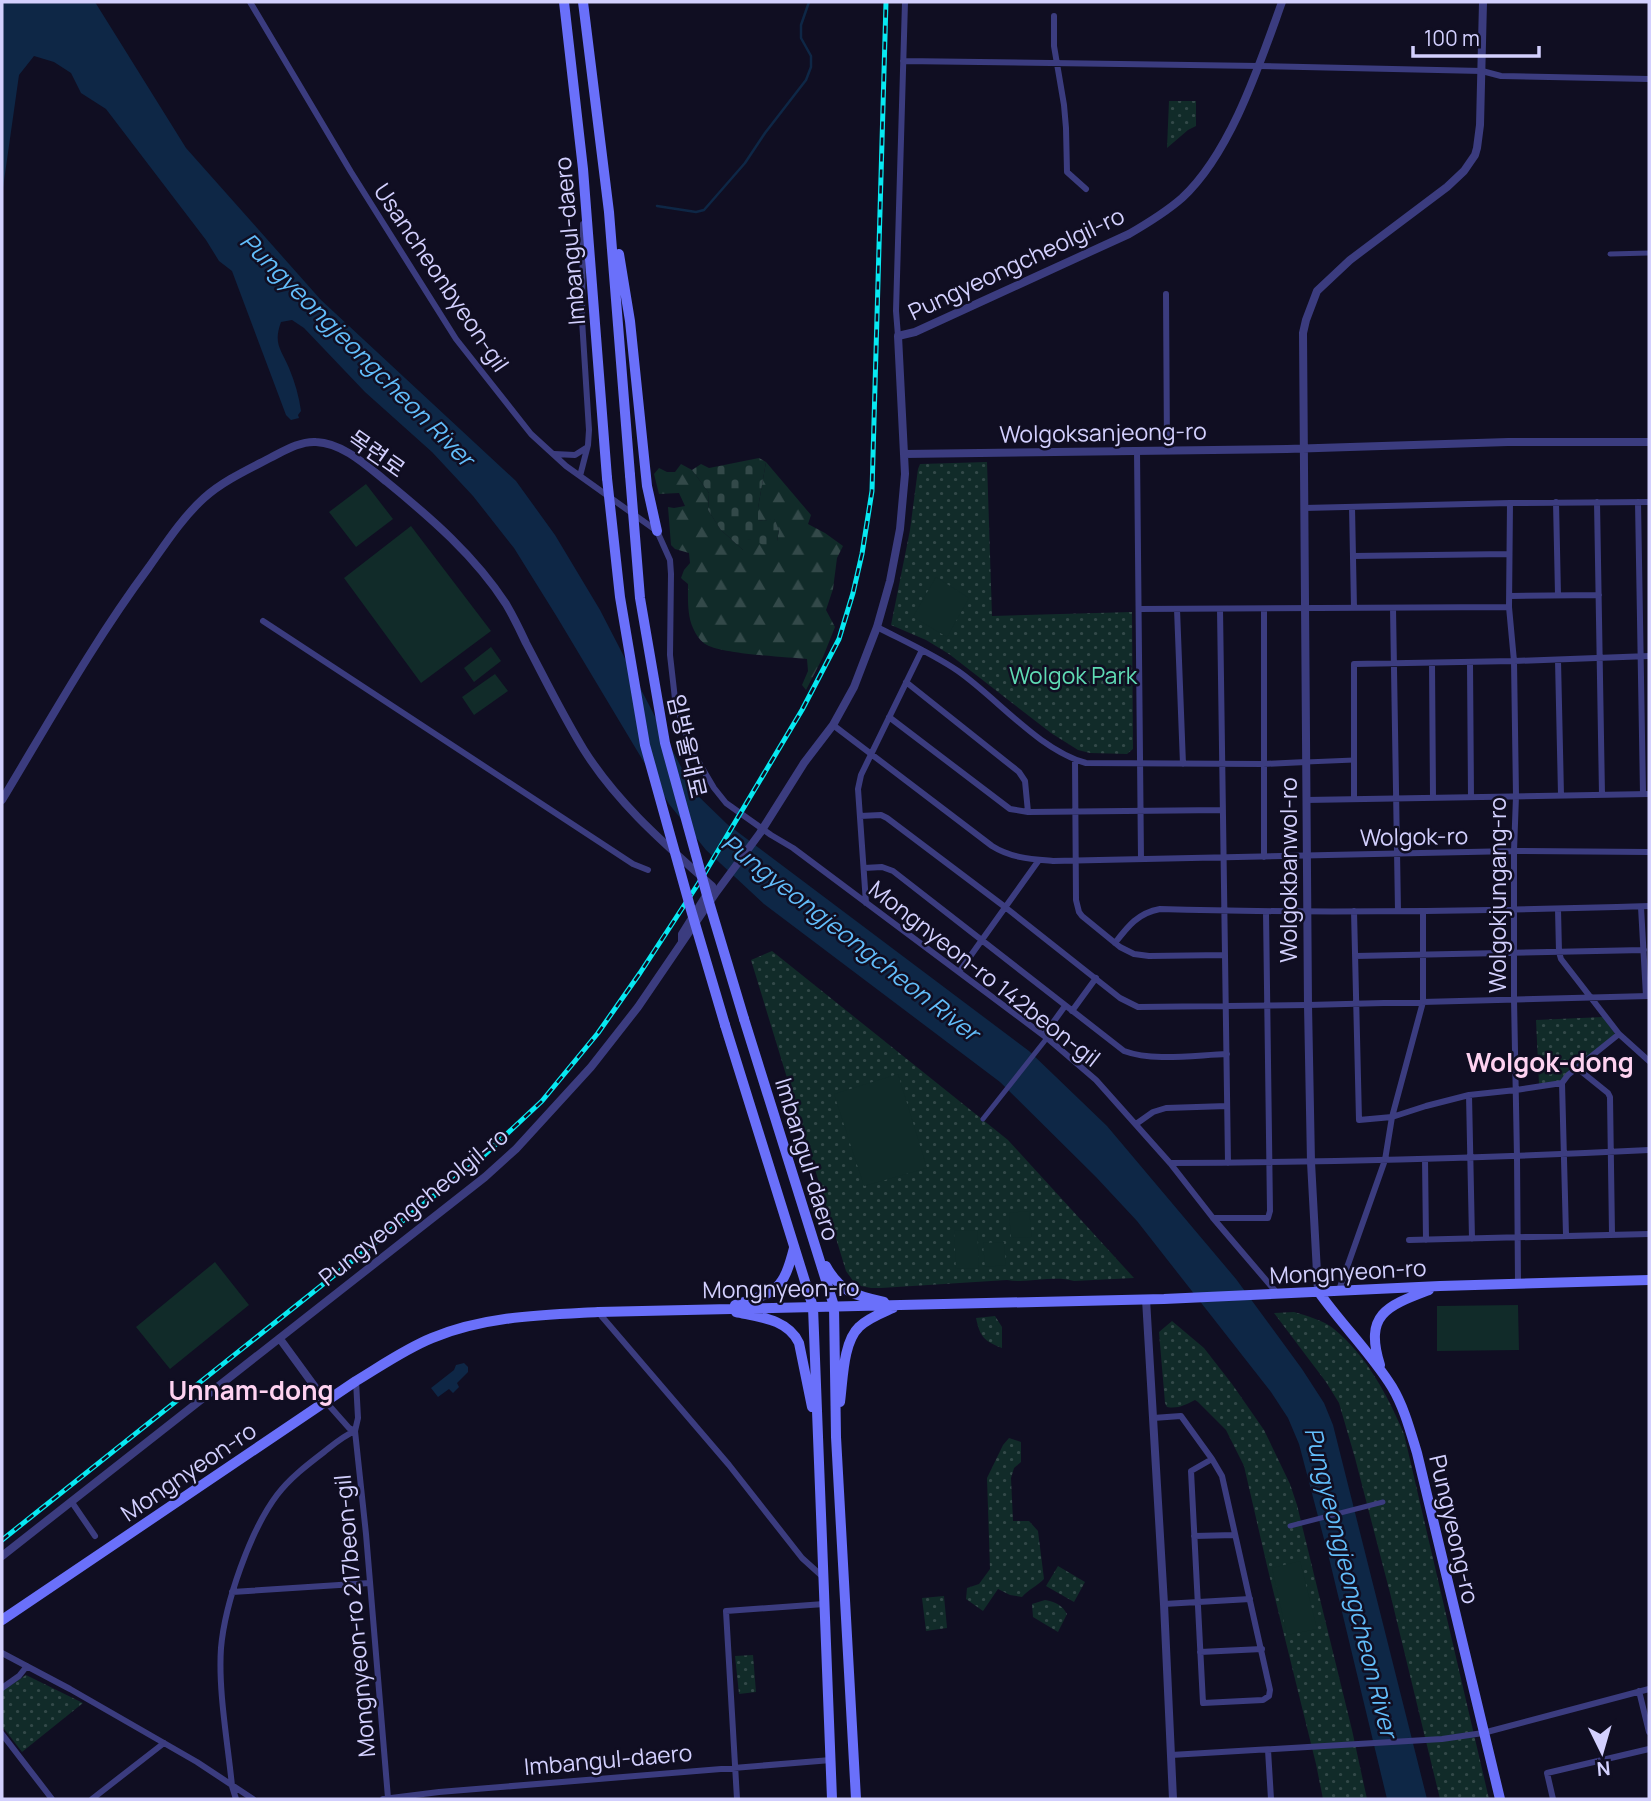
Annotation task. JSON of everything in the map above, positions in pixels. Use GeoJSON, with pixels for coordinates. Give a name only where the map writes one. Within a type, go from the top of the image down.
{"type":"FeatureCollection","features":[{"type":"Feature","properties":{"kind":"main road","name":"Imbangul-daero"},"geometry":{"type":"LineString","coordinates":[[564,2],[583,176],[607,478],[620,597],[645,745],[725,1025],[813,1307],[832,1799]]}},
{"type":"Feature","properties":{"kind":"main road","name":"Imbangul-daero"},"geometry":{"type":"LineString","coordinates":[[583,2],[609,212],[630,475]]}},
{"type":"Feature","properties":{"kind":"main road"},"geometry":{"type":"LineString","coordinates":[[609,212],[631,321],[647,486],[657,531]]}},
{"type":"Feature","properties":{"kind":"main road","name":"임방울대로"},"geometry":{"type":"LineString","coordinates":[[630,475],[640,598],[664,743],[744,1019]]}},
{"type":"Feature","properties":{"kind":"main road","name":"Imbangul-daero"},"geometry":{"type":"LineString","coordinates":[[744,1019],[834,1306],[836,1437],[856,1799]]}},
{"type":"Feature","properties":{"kind":"main road"},"geometry":{"type":"LineString","coordinates":[[721,1309],[775,1290],[785,1278],[794,1247]]}},
{"type":"Feature","properties":{"kind":"main road"},"geometry":{"type":"LineString","coordinates":[[815,1247],[830,1274],[842,1287],[858,1295],[898,1305]]}},
{"type":"Feature","properties":{"kind":"main road","name":"Mongnyeon-ro"},"geometry":{"type":"LineString","coordinates":[[2,1620],[356,1381],[407,1350],[461,1328],[525,1316],[598,1312],[1164,1299],[1440,1286],[1649,1280]]}},
{"type":"Feature","properties":{"kind":"main road"},"geometry":{"type":"LineString","coordinates":[[1382,1372],[1375,1351],[1374,1333],[1382,1314],[1393,1304],[1440,1286]]}},
{"type":"Feature","properties":{"kind":"main road","name":"Pungyeong-ro"},"geometry":{"type":"LineString","coordinates":[[1318,1291],[1382,1372],[1405,1416],[1417,1453],[1500,1799]]}},
{"type":"Feature","properties":{"kind":"main road"},"geometry":{"type":"LineString","coordinates":[[721,1309],[781,1324],[796,1336],[817,1436],[836,1437],[850,1339],[863,1323],[898,1305]]}},
{"type":"Feature","properties":{"kind":"street","name":"Usancheonbyeon-gil"},"geometry":{"type":"LineString","coordinates":[[250,2],[351,172],[456,339],[531,435],[580,476],[657,531]]}},
{"type":"Feature","properties":{"kind":"street"},"geometry":{"type":"LineString","coordinates":[[898,336],[905,2]]}},
{"type":"Feature","properties":{"kind":"street","name":"Pungyeongcheolgil-ro"},"geometry":{"type":"LineString","coordinates":[[2,1556],[485,1177],[516,1149],[592,1067],[682,943],[682,934],[761,831],[804,763],[833,725],[854,687],[877,627],[900,529],[905,474],[898,336],[915,332],[1129,234],[1163,214],[1184,197],[1223,146],[1259,66],[1282,2]]}},
{"type":"Feature","properties":{"kind":"street"},"geometry":{"type":"LineString","coordinates":[[1303,448],[1303,333],[1317,291],[1350,260],[1447,187],[1469,165],[1477,148],[1483,2]]}},
{"type":"Feature","properties":{"kind":"street"},"geometry":{"type":"LineString","coordinates":[[1054,16],[1054,46],[1064,105],[1067,173],[1086,190]]}},
{"type":"Feature","properties":{"kind":"street"},"geometry":{"type":"LineString","coordinates":[[903,61],[1482,71],[1501,76],[1649,79]]}},
{"type":"Feature","properties":{"kind":"street"},"geometry":{"type":"LineString","coordinates":[[580,476],[589,430],[583,320],[583,176]]}},
{"type":"Feature","properties":{"kind":"street"},"geometry":{"type":"LineString","coordinates":[[1610,254],[1649,253]]}},
{"type":"Feature","properties":{"kind":"street"},"geometry":{"type":"LineString","coordinates":[[1166,294],[1167,450]]}},
{"type":"Feature","properties":{"kind":"street","name":"목련로"},"geometry":{"type":"LineString","coordinates":[[2,800],[132,588],[184,519],[221,485],[287,449],[315,442],[338,448],[365,464],[458,545],[493,585],[508,607],[584,751],[615,794],[714,890]]}},
{"type":"Feature","properties":{"kind":"street","name":"Wolgoksanjeong-ro"},"geometry":{"type":"LineString","coordinates":[[904,454],[1508,442],[1649,442]]}},
{"type":"Feature","properties":{"kind":"street"},"geometry":{"type":"LineString","coordinates":[[551,453],[575,455],[587,446]]}},
{"type":"Feature","properties":{"kind":"street","name":"Wolgokbanwol-ro"},"geometry":{"type":"LineString","coordinates":[[1303,448],[1308,1005],[1311,1162],[1318,1291]]}},
{"type":"Feature","properties":{"kind":"street"},"geometry":{"type":"LineString","coordinates":[[1137,451],[1141,859]]}},
{"type":"Feature","properties":{"kind":"street"},"geometry":{"type":"LineString","coordinates":[[1556,502],[1558,595]]}},
{"type":"Feature","properties":{"kind":"street"},"geometry":{"type":"LineString","coordinates":[[1597,502],[1602,795]]}},
{"type":"Feature","properties":{"kind":"street"},"geometry":{"type":"LineString","coordinates":[[1306,800],[1646,794],[1640,656],[1638,502]]}},
{"type":"Feature","properties":{"kind":"street"},"geometry":{"type":"LineString","coordinates":[[1304,508],[1649,502]]}},
{"type":"Feature","properties":{"kind":"street","name":"Wolgokjungang-ro"},"geometry":{"type":"LineString","coordinates":[[1510,503],[1509,607],[1514,662],[1516,796],[1514,999],[1518,1283]]}},
{"type":"Feature","properties":{"kind":"street"},"geometry":{"type":"LineString","coordinates":[[1352,507],[1354,608]]}},
{"type":"Feature","properties":{"kind":"street"},"geometry":{"type":"LineString","coordinates":[[657,531],[670,560],[670,655],[675,699],[685,732],[695,756],[714,788],[726,803],[761,831]]}},
{"type":"Feature","properties":{"kind":"street"},"geometry":{"type":"LineString","coordinates":[[1353,556],[1509,554]]}},
{"type":"Feature","properties":{"kind":"street"},"geometry":{"type":"LineString","coordinates":[[1510,596],[1598,595]]}},
{"type":"Feature","properties":{"kind":"street"},"geometry":{"type":"LineString","coordinates":[[1139,609],[1509,607]]}},
{"type":"Feature","properties":{"kind":"street"},"geometry":{"type":"LineString","coordinates":[[1393,608],[1398,911]]}},
{"type":"Feature","properties":{"kind":"street"},"geometry":{"type":"LineString","coordinates":[[1177,609],[1182,764]]}},
{"type":"Feature","properties":{"kind":"street"},"geometry":{"type":"LineString","coordinates":[[1220,609],[1228,1163]]}},
{"type":"Feature","properties":{"kind":"street"},"geometry":{"type":"LineString","coordinates":[[1264,609],[1264,857]]}},
{"type":"Feature","properties":{"kind":"street"},"geometry":{"type":"LineString","coordinates":[[263,621],[634,864],[648,870]]}},
{"type":"Feature","properties":{"kind":"street"},"geometry":{"type":"LineString","coordinates":[[877,627],[959,672],[1024,725],[1074,760],[1086,763],[1182,764],[1354,760]]}},
{"type":"Feature","properties":{"kind":"street"},"geometry":{"type":"LineString","coordinates":[[866,903],[858,789],[861,775],[922,650]]}},
{"type":"Feature","properties":{"kind":"street"},"geometry":{"type":"LineString","coordinates":[[1354,799],[1354,664],[1514,662],[1649,656]]}},
{"type":"Feature","properties":{"kind":"street"},"geometry":{"type":"LineString","coordinates":[[1558,660],[1561,795]]}},
{"type":"Feature","properties":{"kind":"street"},"geometry":{"type":"LineString","coordinates":[[1432,663],[1433,798]]}},
{"type":"Feature","properties":{"kind":"street"},"geometry":{"type":"LineString","coordinates":[[1471,663],[1471,797]]}},
{"type":"Feature","properties":{"kind":"street"},"geometry":{"type":"LineString","coordinates":[[906,682],[1019,772],[1025,781],[1028,812]]}},
{"type":"Feature","properties":{"kind":"street"},"geometry":{"type":"LineString","coordinates":[[889,717],[1010,809],[1028,812],[1223,810]]}},
{"type":"Feature","properties":{"kind":"street","name":"Wolgok-ro"},"geometry":{"type":"LineString","coordinates":[[833,725],[992,846],[1003,853],[1020,858],[1075,860],[1514,851],[1649,852]]}},
{"type":"Feature","properties":{"kind":"street"},"geometry":{"type":"LineString","coordinates":[[1074,760],[1076,900],[1079,912],[1086,921],[1134,954],[1225,955]]}},
{"type":"Feature","properties":{"kind":"street"},"geometry":{"type":"LineString","coordinates":[[860,816],[881,815],[887,818],[1120,998],[1138,1007],[1648,996],[1641,906]]}},
{"type":"Feature","properties":{"kind":"street","name":"Mongnyeon-ro 142beon-gil"},"geometry":{"type":"LineString","coordinates":[[761,831],[793,848],[959,972],[1096,1080],[1170,1163],[1272,1293]]}},
{"type":"Feature","properties":{"kind":"street"},"geometry":{"type":"LineString","coordinates":[[959,972],[1039,860]]}},
{"type":"Feature","properties":{"kind":"street"},"geometry":{"type":"LineString","coordinates":[[864,868],[882,867],[893,871],[1124,1051],[1138,1056],[1227,1054]]}},
{"type":"Feature","properties":{"kind":"street"},"geometry":{"type":"LineString","coordinates":[[1115,943],[1131,922],[1141,915],[1160,909],[1266,912],[1649,906]]}},
{"type":"Feature","properties":{"kind":"street"},"geometry":{"type":"LineString","coordinates":[[1558,909],[1561,959],[1619,1034],[1649,1061]]}},
{"type":"Feature","properties":{"kind":"street"},"geometry":{"type":"LineString","coordinates":[[1354,911],[1359,1120],[1392,1117],[1469,1095],[1562,1083]]}},
{"type":"Feature","properties":{"kind":"street"},"geometry":{"type":"LineString","coordinates":[[1339,1290],[1385,1160],[1392,1117],[1423,1002],[1423,911]]}},
{"type":"Feature","properties":{"kind":"street"},"geometry":{"type":"LineString","coordinates":[[1213,1218],[1268,1218],[1270,1211],[1266,912]]}},
{"type":"Feature","properties":{"kind":"street"},"geometry":{"type":"LineString","coordinates":[[1355,956],[1644,950]]}},
{"type":"Feature","properties":{"kind":"street"},"geometry":{"type":"LineString","coordinates":[[1072,1011],[1096,978]]}},
{"type":"Feature","properties":{"kind":"street"},"geometry":{"type":"LineString","coordinates":[[983,1119],[1045,1039],[1063,1004]]}},
{"type":"Feature","properties":{"kind":"street"},"geometry":{"type":"LineString","coordinates":[[1566,1235],[1562,1083],[1568,1075],[1619,1034]]}},
{"type":"Feature","properties":{"kind":"street"},"geometry":{"type":"LineString","coordinates":[[1577,1069],[1611,1097],[1612,1234]]}},
{"type":"Feature","properties":{"kind":"street"},"geometry":{"type":"LineString","coordinates":[[1469,1095],[1472,1239]]}},
{"type":"Feature","properties":{"kind":"street"},"geometry":{"type":"LineString","coordinates":[[1136,1124],[1153,1112],[1166,1108],[1227,1106]]}},
{"type":"Feature","properties":{"kind":"street"},"geometry":{"type":"LineString","coordinates":[[1170,1163],[1517,1157],[1649,1150]]}},
{"type":"Feature","properties":{"kind":"street"},"geometry":{"type":"LineString","coordinates":[[1425,1159],[1426,1240]]}},
{"type":"Feature","properties":{"kind":"street"},"geometry":{"type":"LineString","coordinates":[[1409,1240],[1649,1234]]}},
{"type":"Feature","properties":{"kind":"street"},"geometry":{"type":"LineString","coordinates":[[1146,1299],[1173,1799]]}},
{"type":"Feature","properties":{"kind":"street"},"geometry":{"type":"LineString","coordinates":[[598,1312],[729,1465],[802,1558],[823,1577]]}},
{"type":"Feature","properties":{"kind":"street"},"geometry":{"type":"LineString","coordinates":[[280,1339],[326,1402],[349,1428],[355,1431]]}},
{"type":"Feature","properties":{"kind":"street","name":"Mongnyeon-ro 217beon-gil"},"geometry":{"type":"LineString","coordinates":[[356,1381],[358,1418],[355,1431],[387,1799]]}},
{"type":"Feature","properties":{"kind":"street"},"geometry":{"type":"LineString","coordinates":[[1153,1418],[1181,1416],[1212,1460],[1222,1476],[1270,1689],[1269,1696],[1263,1700],[1203,1703],[1191,1471],[1212,1460]]}},
{"type":"Feature","properties":{"kind":"street"},"geometry":{"type":"LineString","coordinates":[[236,1799],[232,1786],[221,1661],[224,1626],[232,1592],[265,1513],[277,1495],[306,1465],[355,1431]]}},
{"type":"Feature","properties":{"kind":"street"},"geometry":{"type":"LineString","coordinates":[[71,1501],[95,1536]]}},
{"type":"Feature","properties":{"kind":"street"},"geometry":{"type":"LineString","coordinates":[[1290,1526],[1383,1502]]}},
{"type":"Feature","properties":{"kind":"street"},"geometry":{"type":"LineString","coordinates":[[1194,1536],[1235,1535]]}},
{"type":"Feature","properties":{"kind":"street"},"geometry":{"type":"LineString","coordinates":[[232,1592],[370,1583]]}},
{"type":"Feature","properties":{"kind":"street"},"geometry":{"type":"LineString","coordinates":[[1164,1604],[1250,1599]]}},
{"type":"Feature","properties":{"kind":"street"},"geometry":{"type":"LineString","coordinates":[[737,1799],[726,1611],[824,1604]]}},
{"type":"Feature","properties":{"kind":"street"},"geometry":{"type":"LineString","coordinates":[[1200,1652],[1262,1649]]}},
{"type":"Feature","properties":{"kind":"street"},"geometry":{"type":"LineString","coordinates":[[2,1653],[197,1762],[253,1799]]}},
{"type":"Feature","properties":{"kind":"street"},"geometry":{"type":"LineString","coordinates":[[2,1688],[19,1676],[27,1666]]}},
{"type":"Feature","properties":{"kind":"street"},"geometry":{"type":"LineString","coordinates":[[1171,1755],[1442,1739],[1483,1733],[1649,1689]]}},
{"type":"Feature","properties":{"kind":"street"},"geometry":{"type":"LineString","coordinates":[[1639,1691],[1649,1732]]}},
{"type":"Feature","properties":{"kind":"street"},"geometry":{"type":"LineString","coordinates":[[2,1734],[52,1799]]}},
{"type":"Feature","properties":{"kind":"street"},"geometry":{"type":"LineString","coordinates":[[92,1799],[164,1743]]}},
{"type":"Feature","properties":{"kind":"street"},"geometry":{"type":"LineString","coordinates":[[1553,1799],[1547,1773],[1649,1749]]}},
{"type":"Feature","properties":{"kind":"street"},"geometry":{"type":"LineString","coordinates":[[1268,1750],[1271,1799]]}},
{"type":"Feature","properties":{"kind":"street","name":"Imbangul-daero"},"geometry":{"type":"LineString","coordinates":[[387,1799],[439,1792],[831,1760]]}},
{"type":"Feature","properties":{"kind":"green space"},"geometry":{"type":"Polygon","coordinates":[[[1169,101],[1196,101],[1196,126],[1167,148],[1169,101]]]}},
{"type":"Feature","properties":{"kind":"green space"},"geometry":{"type":"Polygon","coordinates":[[[759,458],[766,462],[758,520],[774,518],[779,530],[777,541],[766,547],[747,539],[747,550],[743,550],[715,521],[708,510],[709,493],[692,470],[701,464],[709,468],[759,458]]]}},
{"type":"Feature","properties":{"kind":"green space"},"geometry":{"type":"Polygon","coordinates":[[[766,462],[811,515],[808,524],[843,546],[837,558],[833,589],[826,610],[835,627],[806,690],[802,685],[808,671],[807,659],[726,651],[707,645],[697,636],[690,618],[688,584],[681,578],[690,563],[689,553],[671,545],[668,507],[685,506],[679,493],[659,494],[654,474],[659,468],[675,472],[681,464],[692,470],[709,493],[708,510],[721,530],[743,550],[747,550],[747,539],[777,541],[779,530],[774,519],[758,520],[766,462]]]}},
{"type":"Feature","properties":{"kind":"green space","name":"Wolgok Park"},"geometry":{"type":"Polygon","coordinates":[[[987,462],[992,616],[1132,612],[1133,749],[1127,754],[1078,750],[1051,733],[949,654],[926,640],[891,625],[920,464],[987,462]]]}},
{"type":"Feature","properties":{"kind":"green space"},"geometry":{"type":"Polygon","coordinates":[[[366,484],[393,519],[356,547],[329,512],[366,484]]]}},
{"type":"Feature","properties":{"kind":"green space"},"geometry":{"type":"Polygon","coordinates":[[[411,526],[491,631],[421,683],[344,578],[411,526]]]}},
{"type":"Feature","properties":{"kind":"green space"},"geometry":{"type":"Polygon","coordinates":[[[936,577],[969,598],[947,637],[913,617],[936,577]]]}},
{"type":"Feature","properties":{"kind":"green space"},"geometry":{"type":"Polygon","coordinates":[[[491,647],[501,661],[474,682],[464,668],[491,647]]]}},
{"type":"Feature","properties":{"kind":"green space"},"geometry":{"type":"Polygon","coordinates":[[[495,674],[508,691],[474,715],[462,697],[495,674]]]}},
{"type":"Feature","properties":{"kind":"green space"},"geometry":{"type":"Polygon","coordinates":[[[772,951],[1008,1140],[1134,1278],[1007,1280],[881,1288],[856,1285],[846,1271],[751,960],[772,951]]]}},
{"type":"Feature","properties":{"kind":"green space"},"geometry":{"type":"Polygon","coordinates":[[[1603,1017],[1615,1034],[1561,1081],[1539,1084],[1536,1020],[1603,1017]]]}},
{"type":"Feature","properties":{"kind":"green space"},"geometry":{"type":"Polygon","coordinates":[[[898,1074],[927,1168],[864,1186],[834,1094],[898,1074]]]}},
{"type":"Feature","properties":{"kind":"green space"},"geometry":{"type":"Polygon","coordinates":[[[1029,1211],[1032,1237],[1011,1238],[1009,1213],[1029,1211]]]}},
{"type":"Feature","properties":{"kind":"green space"},"geometry":{"type":"Polygon","coordinates":[[[977,1230],[979,1268],[956,1269],[954,1231],[977,1230]]]}},
{"type":"Feature","properties":{"kind":"green space"},"geometry":{"type":"Polygon","coordinates":[[[1004,1242],[1006,1265],[985,1267],[983,1243],[1004,1242]]]}},
{"type":"Feature","properties":{"kind":"green space"},"geometry":{"type":"Polygon","coordinates":[[[215,1262],[249,1305],[170,1369],[136,1327],[215,1262]]]}},
{"type":"Feature","properties":{"kind":"green space"},"geometry":{"type":"Polygon","coordinates":[[[1518,1305],[1519,1350],[1437,1351],[1437,1306],[1518,1305]]]}},
{"type":"Feature","properties":{"kind":"green space"},"geometry":{"type":"Polygon","coordinates":[[[1294,1312],[1330,1326],[1357,1351],[1384,1391],[1404,1434],[1489,1799],[1440,1799],[1390,1593],[1339,1403],[1274,1313],[1294,1312]]]}},
{"type":"Feature","properties":{"kind":"green space"},"geometry":{"type":"Polygon","coordinates":[[[995,1316],[1002,1327],[1002,1348],[984,1338],[976,1318],[995,1316]]]}},
{"type":"Feature","properties":{"kind":"green space"},"geometry":{"type":"Polygon","coordinates":[[[1172,1321],[1204,1348],[1232,1384],[1264,1430],[1290,1484],[1367,1799],[1323,1799],[1244,1466],[1226,1430],[1198,1402],[1195,1400],[1175,1407],[1167,1407],[1165,1403],[1159,1332],[1172,1321]]]}},
{"type":"Feature","properties":{"kind":"green space"},"geometry":{"type":"Polygon","coordinates":[[[1009,1438],[1021,1442],[1021,1462],[1014,1468],[1011,1478],[1013,1521],[1029,1521],[1038,1531],[1044,1579],[1022,1597],[998,1589],[983,1611],[966,1599],[967,1588],[979,1584],[990,1569],[987,1478],[1009,1438]]]}},
{"type":"Feature","properties":{"kind":"green space"},"geometry":{"type":"Polygon","coordinates":[[[1300,1561],[1317,1629],[1287,1635],[1272,1568],[1300,1561]]]}},
{"type":"Feature","properties":{"kind":"green space"},"geometry":{"type":"Polygon","coordinates":[[[1058,1566],[1085,1582],[1074,1602],[1046,1586],[1058,1566]]]}},
{"type":"Feature","properties":{"kind":"green space"},"geometry":{"type":"Polygon","coordinates":[[[944,1596],[947,1628],[926,1631],[922,1598],[944,1596]]]}},
{"type":"Feature","properties":{"kind":"green space"},"geometry":{"type":"Polygon","coordinates":[[[1045,1600],[1058,1604],[1067,1614],[1058,1632],[1033,1617],[1032,1604],[1045,1600]]]}},
{"type":"Feature","properties":{"kind":"green space"},"geometry":{"type":"Polygon","coordinates":[[[753,1655],[756,1692],[739,1694],[735,1656],[753,1655]]]}},
{"type":"Feature","properties":{"kind":"green space"},"geometry":{"type":"Polygon","coordinates":[[[26,1675],[83,1703],[22,1752],[2,1726],[2,1691],[26,1675]]]}},
{"type":"Feature","properties":{"kind":"water","name":"Pungyeongjeongcheon River"},"geometry":{"type":"Polygon","coordinates":[[[2,2],[95,2],[186,148],[321,300],[516,481],[555,535],[600,610],[694,792],[727,824],[1029,1051],[1107,1126],[1236,1279],[1302,1369],[1324,1403],[1333,1425],[1427,1799],[1387,1799],[1330,1562],[1299,1444],[1288,1418],[1271,1392],[1137,1221],[1000,1082],[764,904],[706,850],[669,804],[514,548],[473,496],[432,452],[365,392],[304,328],[292,320],[281,322],[278,341],[293,379],[301,411],[299,418],[291,420],[286,415],[232,271],[219,261],[106,109],[81,93],[71,73],[54,62],[34,56],[19,75],[2,195],[2,2]]]}},
{"type":"Feature","properties":{"kind":"water"},"geometry":{"type":"Polygon","coordinates":[[[464,1363],[468,1372],[457,1383],[459,1387],[453,1393],[449,1389],[438,1397],[431,1388],[454,1370],[456,1365],[464,1363]]]}},
{"type":"Feature","properties":{"kind":"waterway"},"geometry":{"type":"LineString","coordinates":[[657,206],[696,212],[704,210],[745,163],[806,80],[811,67],[811,56],[801,38],[801,25],[809,2]]}},
{"type":"Feature","properties":{"kind":"railway"},"geometry":{"type":"LineString","coordinates":[[2,1540],[479,1160],[542,1101],[598,1033],[640,973],[700,881],[802,710],[839,639],[862,554],[872,491],[886,2]]}},
{"type":"Feature","properties":{"kind":"district","name":"Wolgok-dong"},"geometry":{"type":"Point","coordinates":[1550,1062]}},
{"type":"Feature","properties":{"kind":"district","name":"Unnam-dong"},"geometry":{"type":"Point","coordinates":[251,1390]}}]}
